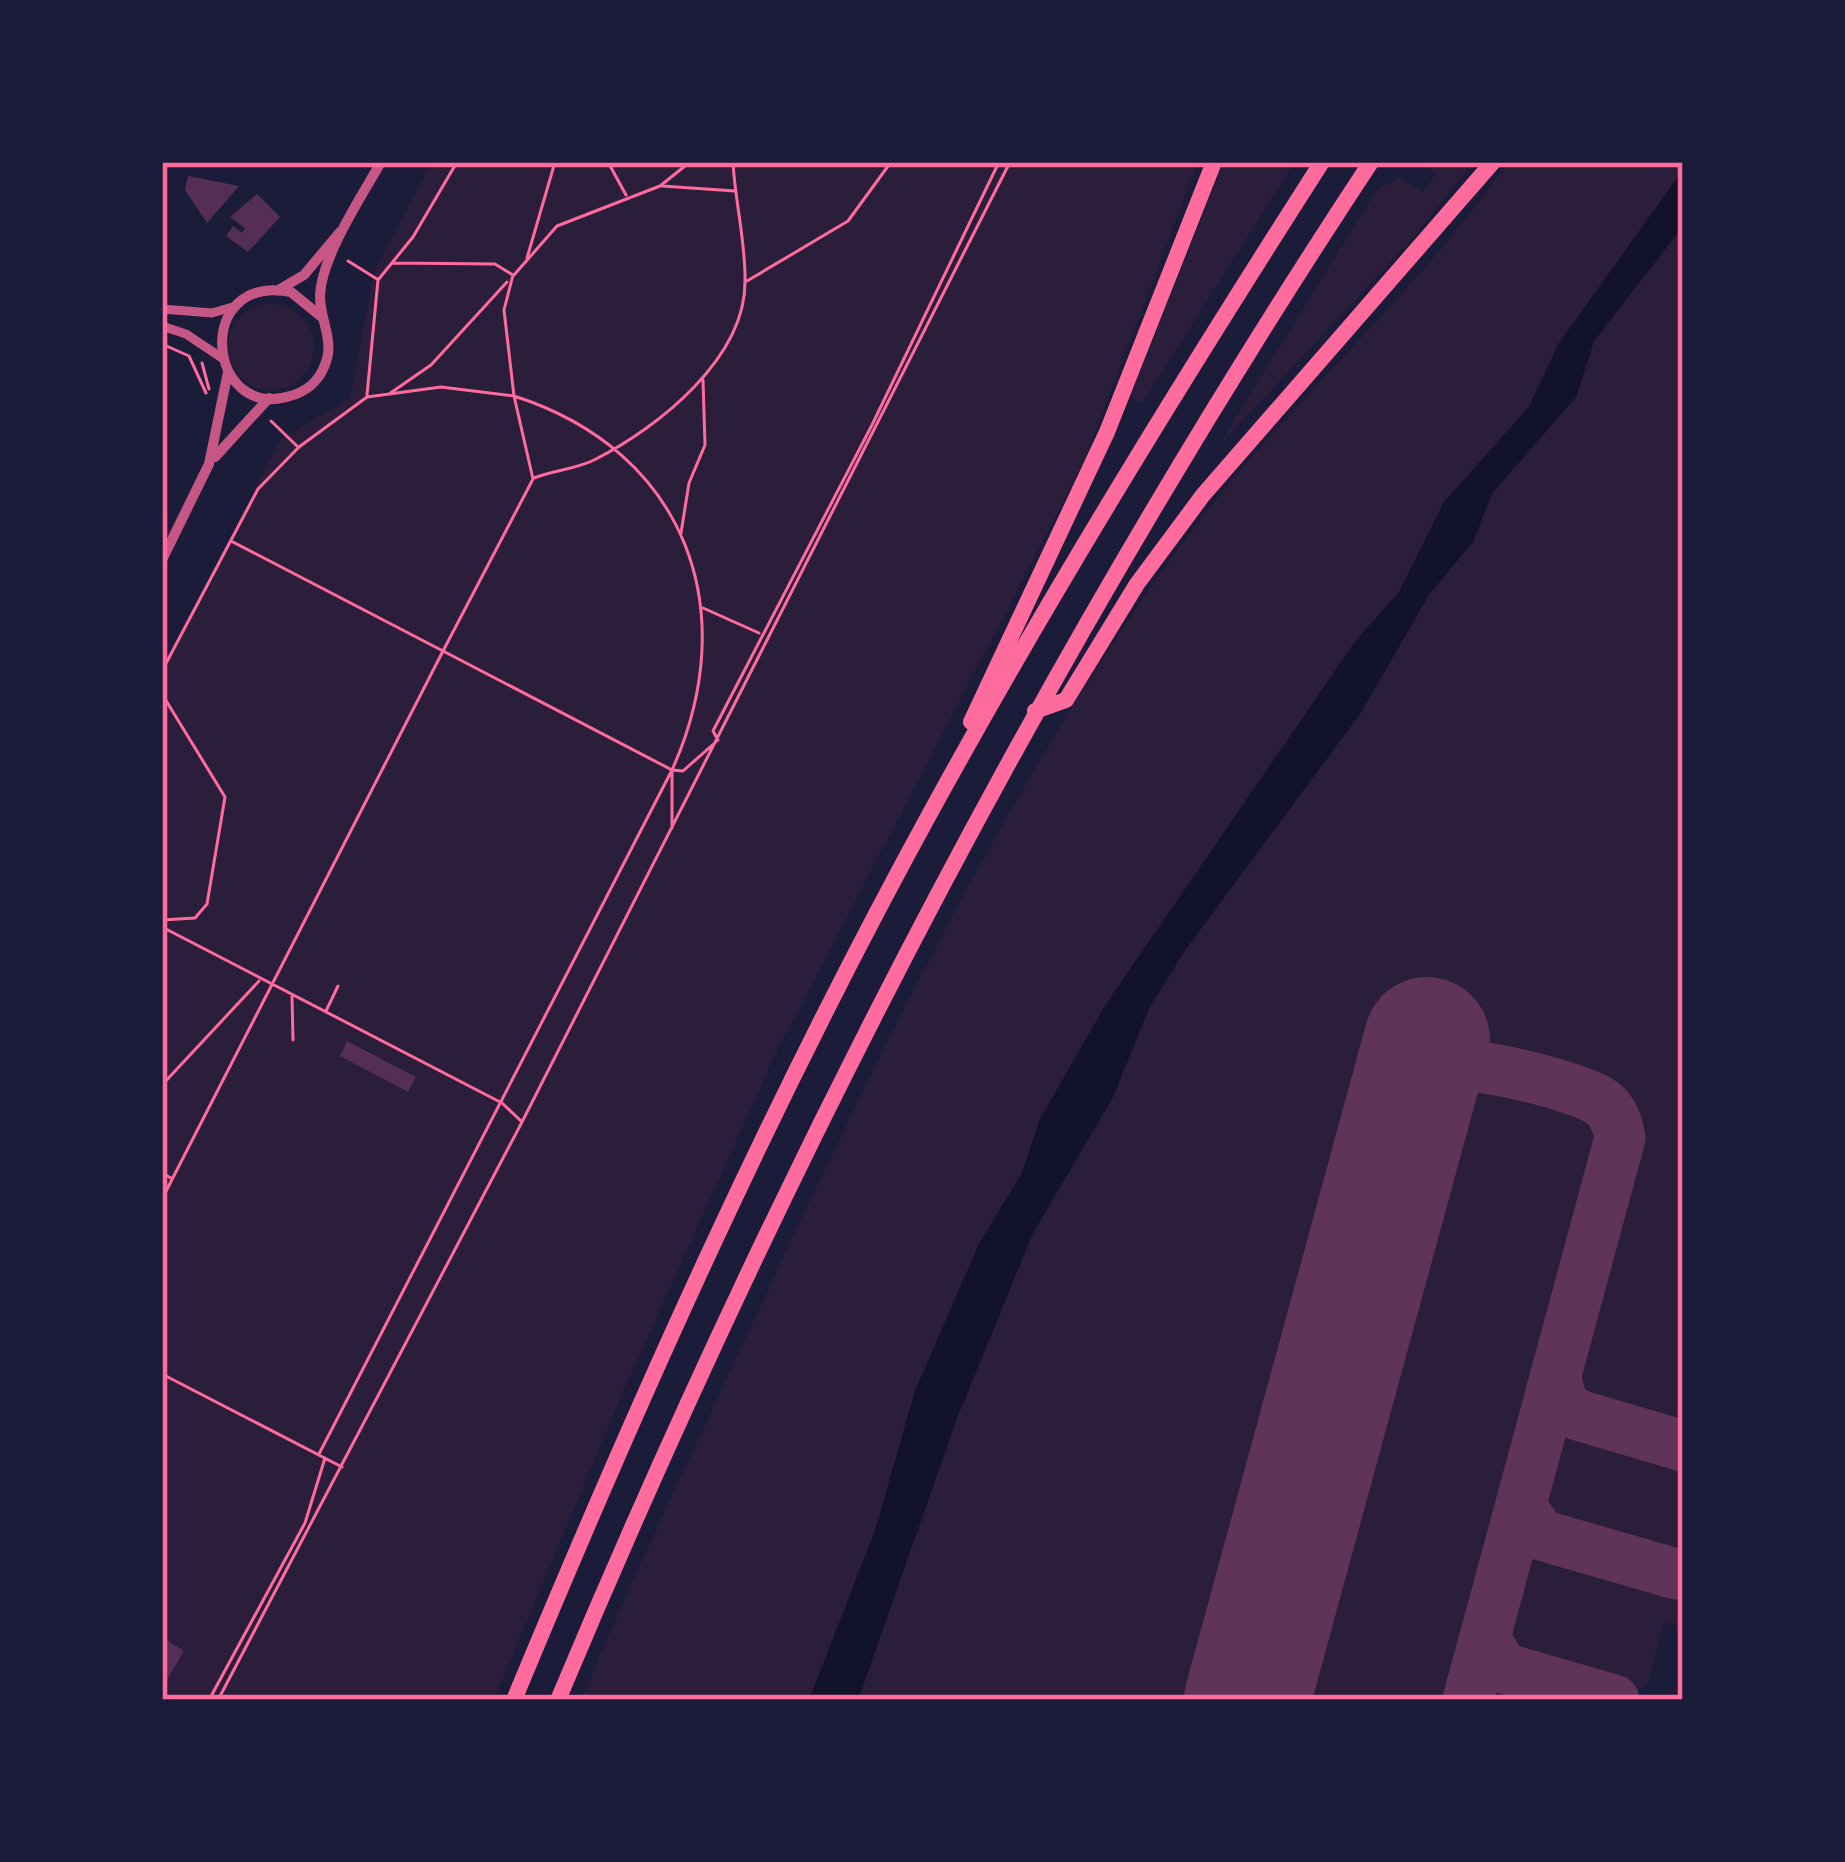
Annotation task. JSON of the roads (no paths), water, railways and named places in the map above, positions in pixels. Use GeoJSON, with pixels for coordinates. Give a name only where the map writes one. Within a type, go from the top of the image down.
{"type":"FeatureCollection","features":[{"type":"Feature","properties":{"kind":"highway"},"geometry":{"type":"LineString","coordinates":[[514,1700],[733,1201],[932,809],[1107,432],[1214,162]]}},
{"type":"Feature","properties":{"kind":"highway"},"geometry":{"type":"LineString","coordinates":[[932,809],[1172,399],[1322,162]]}},
{"type":"Feature","properties":{"kind":"highway"},"geometry":{"type":"LineString","coordinates":[[558,1700],[790,1176],[1035,711],[1204,421],[1371,162]]}},
{"type":"Feature","properties":{"kind":"highway"},"geometry":{"type":"LineString","coordinates":[[1035,711],[1066,700],[1137,584],[1203,495],[1493,162]]}},
{"type":"Feature","properties":{"kind":"street"},"geometry":{"type":"LineString","coordinates":[[162,560],[209,464],[245,418],[269,398],[304,391],[321,374],[330,340],[323,318],[322,287],[346,225],[381,162]]}},
{"type":"Feature","properties":{"kind":"street"},"geometry":{"type":"LineString","coordinates":[[280,290],[304,275],[346,225]]}},
{"type":"Feature","properties":{"kind":"street"},"geometry":{"type":"LineString","coordinates":[[162,309],[212,313],[256,293],[280,290],[300,296],[323,318]]}},
{"type":"Feature","properties":{"kind":"street"},"geometry":{"type":"LineString","coordinates":[[236,306],[222,330],[222,358],[242,387],[269,398]]}},
{"type":"Feature","properties":{"kind":"street"},"geometry":{"type":"LineString","coordinates":[[162,326],[186,334],[222,358]]}},
{"type":"Feature","properties":{"kind":"street"},"geometry":{"type":"LineString","coordinates":[[209,464],[228,372]]}}]}
